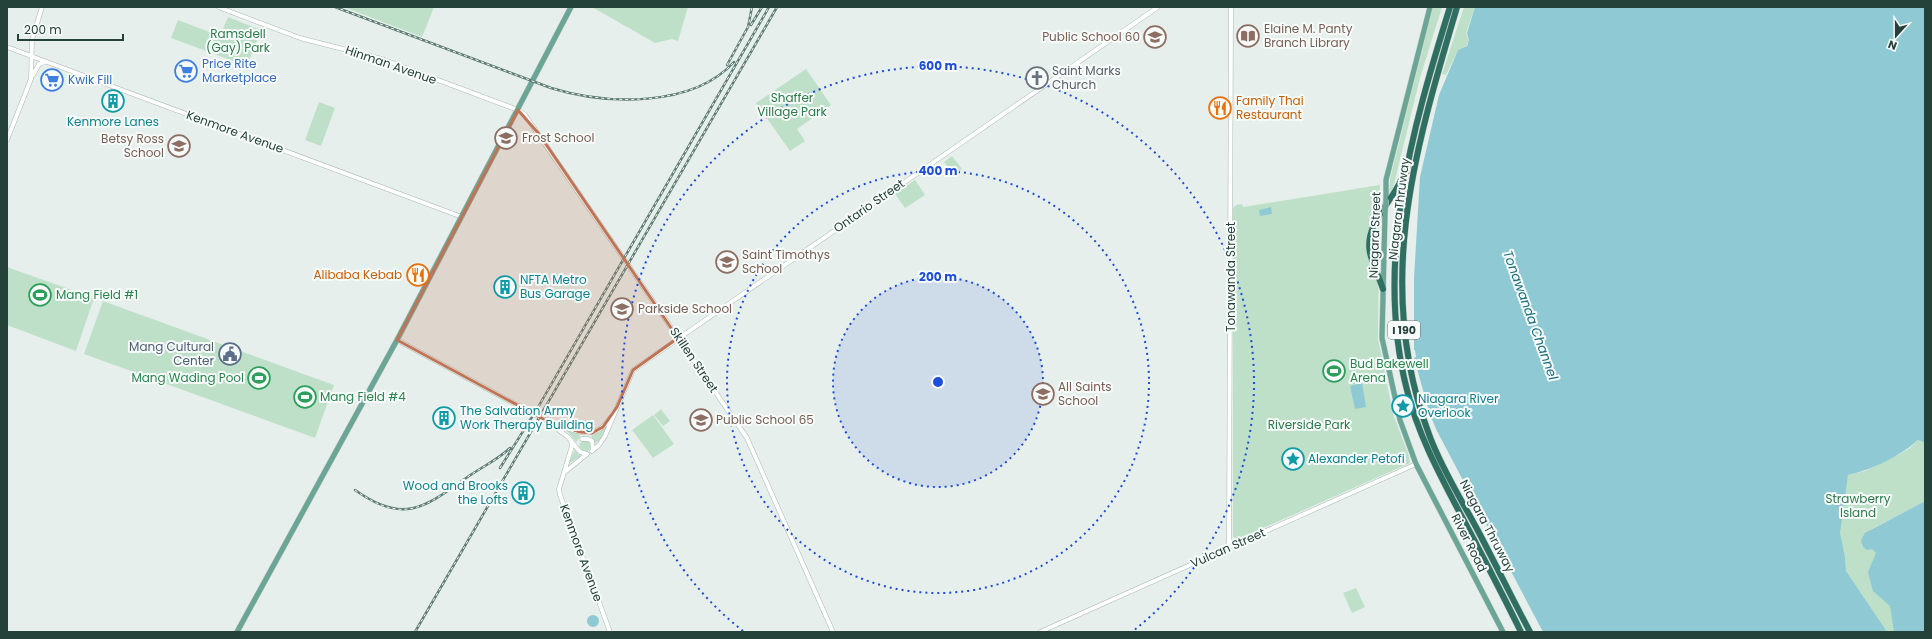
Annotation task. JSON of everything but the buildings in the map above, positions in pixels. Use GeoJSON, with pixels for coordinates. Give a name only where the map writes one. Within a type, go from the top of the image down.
{"type":"FeatureCollection","features":[{"type":"Feature","properties":{"kind":"highway","name":"Niagara Thruway"},"geometry":{"type":"LineString","coordinates":[[1450,7],[1422,99],[1405,171],[1399,222],[1395,287],[1397,340],[1407,390],[1429,451],[1443,482],[1522,632]]}},
{"type":"Feature","properties":{"kind":"highway","name":"Niagara Thruway"},"geometry":{"type":"LineString","coordinates":[[1457,7],[1431,93],[1413,173],[1402,254],[1404,334],[1414,387],[1431,439],[1530,632]]}},
{"type":"Feature","properties":{"kind":"highway"},"geometry":{"type":"LineString","coordinates":[[1383,289],[1370,254],[1369,238],[1376,221],[1397,190],[1405,171]]}},
{"type":"Feature","properties":{"kind":"main road"},"geometry":{"type":"LineString","coordinates":[[237,632],[397,340],[572,7]]}},
{"type":"Feature","properties":{"kind":"main road","name":"Niagara Street"},"geometry":{"type":"LineString","coordinates":[[1416,464],[1396,407],[1382,343],[1386,180],[1430,7]]}},
{"type":"Feature","properties":{"kind":"main road","name":"River Road"},"geometry":{"type":"LineString","coordinates":[[1416,464],[1503,632]]}},
{"type":"Feature","properties":{"kind":"street"},"geometry":{"type":"LineString","coordinates":[[31,79],[32,40],[42,7]]}},
{"type":"Feature","properties":{"kind":"street","name":"Hinman Avenue"},"geometry":{"type":"LineString","coordinates":[[218,7],[311,42],[347,49],[382,59],[518,110]]}},
{"type":"Feature","properties":{"kind":"street","name":"Ontario Street"},"geometry":{"type":"LineString","coordinates":[[592,450],[599,445],[605,436],[633,370],[1158,7]]}},
{"type":"Feature","properties":{"kind":"street","name":"Tonawanda Street"},"geometry":{"type":"LineString","coordinates":[[1230,548],[1231,7]]}},
{"type":"Feature","properties":{"kind":"street","name":"Kenmore Avenue"},"geometry":{"type":"LineString","coordinates":[[7,47],[462,217]]}},
{"type":"Feature","properties":{"kind":"street"},"geometry":{"type":"LineString","coordinates":[[7,140],[31,79],[39,64],[48,63]]}},
{"type":"Feature","properties":{"kind":"street","name":"Skillen Street"},"geometry":{"type":"LineString","coordinates":[[518,110],[528,118],[747,438],[833,632]]}},
{"type":"Feature","properties":{"kind":"street"},"geometry":{"type":"LineString","coordinates":[[397,340],[545,420],[565,434],[582,454],[587,454]]}},
{"type":"Feature","properties":{"kind":"street","name":"Ontario Street"},"geometry":{"type":"LineString","coordinates":[[585,436],[603,427],[617,407]]}},
{"type":"Feature","properties":{"kind":"street"},"geometry":{"type":"LineString","coordinates":[[545,420],[580,432],[590,440],[593,446],[592,450],[564,472]]}},
{"type":"Feature","properties":{"kind":"street"},"geometry":{"type":"LineString","coordinates":[[574,446],[585,436]]}},
{"type":"Feature","properties":{"kind":"street","name":"Kenmore Avenue"},"geometry":{"type":"LineString","coordinates":[[574,446],[565,463],[560,495],[610,632]]}},
{"type":"Feature","properties":{"kind":"street","name":"Vulcan Street"},"geometry":{"type":"LineString","coordinates":[[1040,632],[1416,464]]}},
{"type":"Feature","properties":{"kind":"highlighted area"},"geometry":{"type":"Polygon","coordinates":[[[518,110],[539,134],[678,338],[633,370],[617,407],[603,427],[592,433],[580,432],[545,420],[397,340],[518,110]]]}},
{"type":"Feature","properties":{"kind":"green space"},"geometry":{"type":"Polygon","coordinates":[[[344,7],[434,7],[422,37],[344,7]]]}},
{"type":"Feature","properties":{"kind":"green space"},"geometry":{"type":"Polygon","coordinates":[[[592,7],[688,7],[678,41],[672,39],[655,43],[592,7]]]}},
{"type":"Feature","properties":{"kind":"green space"},"geometry":{"type":"Polygon","coordinates":[[[1433,7],[1442,7],[1420,78],[1393,188],[1389,194],[1390,179],[1433,7]]]}},
{"type":"Feature","properties":{"kind":"green space"},"geometry":{"type":"Polygon","coordinates":[[[1464,7],[1475,7],[1466,33],[1469,40],[1466,46],[1458,50],[1446,75],[1442,74],[1464,7]]]}},
{"type":"Feature","properties":{"kind":"green space","name":"Ramsdell (Gay) Park"},"geometry":{"type":"Polygon","coordinates":[[[228,17],[261,30],[247,66],[171,38],[178,20],[220,36],[228,17]]]}},
{"type":"Feature","properties":{"kind":"green space","name":"Shaffer Village Park"},"geometry":{"type":"Polygon","coordinates":[[[806,69],[831,105],[797,129],[805,141],[790,151],[756,103],[806,69]]]}},
{"type":"Feature","properties":{"kind":"green space"},"geometry":{"type":"Polygon","coordinates":[[[319,102],[335,108],[321,146],[305,140],[319,102]]]}},
{"type":"Feature","properties":{"kind":"green space"},"geometry":{"type":"Polygon","coordinates":[[[952,156],[962,169],[954,175],[944,162],[952,156]]]}},
{"type":"Feature","properties":{"kind":"green space"},"geometry":{"type":"Polygon","coordinates":[[[915,180],[925,195],[905,208],[895,194],[915,180]]]}},
{"type":"Feature","properties":{"kind":"green space","name":"Riverside Park"},"geometry":{"type":"Polygon","coordinates":[[[1380,185],[1378,338],[1393,414],[1409,456],[1410,463],[1236,540],[1233,537],[1233,208],[1236,205],[1242,204],[1243,207],[1380,185]]]}},
{"type":"Feature","properties":{"kind":"green space"},"geometry":{"type":"Polygon","coordinates":[[[7,267],[94,298],[76,351],[7,325],[7,267]]]}},
{"type":"Feature","properties":{"kind":"green space"},"geometry":{"type":"Polygon","coordinates":[[[103,301],[334,385],[315,438],[84,354],[103,301]]]}},
{"type":"Feature","properties":{"kind":"green space"},"geometry":{"type":"Polygon","coordinates":[[[661,409],[670,421],[663,426],[654,415],[661,409]]]}},
{"type":"Feature","properties":{"kind":"green space"},"geometry":{"type":"Polygon","coordinates":[[[653,415],[674,444],[653,458],[632,430],[653,415]]]}},
{"type":"Feature","properties":{"kind":"green space"},"geometry":{"type":"Polygon","coordinates":[[[608,425],[600,440],[595,443],[591,436],[601,431],[608,425]]]}},
{"type":"Feature","properties":{"kind":"green space"},"geometry":{"type":"Polygon","coordinates":[[[557,426],[579,434],[580,437],[576,442],[569,433],[557,426]]]}},
{"type":"Feature","properties":{"kind":"green space","name":"Strawberry Island"},"geometry":{"type":"Polygon","coordinates":[[[1918,440],[1925,443],[1925,501],[1870,530],[1873,549],[1876,553],[1901,632],[1876,632],[1846,571],[1845,557],[1827,487],[1848,475],[1865,471],[1898,455],[1910,448],[1918,440]]]}},
{"type":"Feature","properties":{"kind":"green space"},"geometry":{"type":"Polygon","coordinates":[[[583,441],[587,441],[589,442],[589,450],[583,451],[580,448],[580,444],[583,441]]]}},
{"type":"Feature","properties":{"kind":"green space"},"geometry":{"type":"Polygon","coordinates":[[[575,450],[581,456],[568,464],[575,450]]]}},
{"type":"Feature","properties":{"kind":"green space"},"geometry":{"type":"Polygon","coordinates":[[[1356,588],[1365,607],[1352,613],[1343,593],[1356,588]]]}},
{"type":"Feature","properties":{"kind":"water","name":"Tonawanda Channel"},"geometry":{"type":"Polygon","coordinates":[[[1475,7],[1925,7],[1925,443],[1918,440],[1903,452],[1885,462],[1848,475],[1840,533],[1846,571],[1887,632],[1543,632],[1437,431],[1430,415],[1414,358],[1416,357],[1414,350],[1414,278],[1420,177],[1439,95],[1458,50],[1467,46],[1469,40],[1467,33],[1475,7]]]}},
{"type":"Feature","properties":{"kind":"water"},"geometry":{"type":"Polygon","coordinates":[[[1271,207],[1272,214],[1260,216],[1259,210],[1271,207]]]}},
{"type":"Feature","properties":{"kind":"water","name":"Mang Wading Pool"},"geometry":{"type":"Polygon","coordinates":[[[258,369],[266,371],[260,387],[253,384],[258,369]]]}},
{"type":"Feature","properties":{"kind":"water"},"geometry":{"type":"Polygon","coordinates":[[[1362,383],[1366,407],[1355,409],[1350,386],[1362,383]]]}},
{"type":"Feature","properties":{"kind":"water"},"geometry":{"type":"Polygon","coordinates":[[[1925,501],[1925,632],[1894,632],[1890,606],[1873,591],[1868,572],[1876,553],[1872,549],[1867,550],[1863,547],[1861,540],[1865,533],[1925,501]]]}},
{"type":"Feature","properties":{"kind":"water"},"geometry":{"type":"Polygon","coordinates":[[[595,615],[598,616],[598,626],[591,627],[588,626],[587,619],[588,616],[595,615]]]}},
{"type":"Feature","properties":{"kind":"railway"},"geometry":{"type":"LineString","coordinates":[[335,7],[551,88],[597,98],[647,99],[672,95],[695,88],[716,77],[734,62]]}},
{"type":"Feature","properties":{"kind":"railway"},"geometry":{"type":"LineString","coordinates":[[727,65],[748,27],[752,7]]}},
{"type":"Feature","properties":{"kind":"railway"},"geometry":{"type":"LineString","coordinates":[[751,25],[762,7]]}},
{"type":"Feature","properties":{"kind":"railway"},"geometry":{"type":"LineString","coordinates":[[500,468],[537,409],[769,7]]}},
{"type":"Feature","properties":{"kind":"railway"},"geometry":{"type":"LineString","coordinates":[[415,632],[777,7]]}},
{"type":"Feature","properties":{"kind":"railway"},"geometry":{"type":"LineString","coordinates":[[355,490],[372,501],[388,507],[402,509],[415,508],[440,496],[510,448]]}},
{"type":"Feature","properties":{"kind":"place","name":"Elaine M. Panty Branch Library"},"geometry":{"type":"Point","coordinates":[1248,36]}},
{"type":"Feature","properties":{"kind":"place","name":"Public School 60"},"geometry":{"type":"Point","coordinates":[1155,37]}},
{"type":"Feature","properties":{"kind":"place","name":"Price Rite Marketplace"},"geometry":{"type":"Point","coordinates":[186,71]}},
{"type":"Feature","properties":{"kind":"place","name":"Saint Marks Church"},"geometry":{"type":"Point","coordinates":[1037,78]}},
{"type":"Feature","properties":{"kind":"place","name":"Kwik Fill"},"geometry":{"type":"Point","coordinates":[52,80]}},
{"type":"Feature","properties":{"kind":"place","name":"Kenmore Lanes"},"geometry":{"type":"Point","coordinates":[113,101]}},
{"type":"Feature","properties":{"kind":"place","name":"Family Thai Restaurant"},"geometry":{"type":"Point","coordinates":[1220,108]}},
{"type":"Feature","properties":{"kind":"place","name":"Frost School"},"geometry":{"type":"Point","coordinates":[506,138]}},
{"type":"Feature","properties":{"kind":"place","name":"Betsy Ross School"},"geometry":{"type":"Point","coordinates":[179,146]}},
{"type":"Feature","properties":{"kind":"place","name":"Saint Timothys School"},"geometry":{"type":"Point","coordinates":[727,262]}},
{"type":"Feature","properties":{"kind":"place","name":"Alibaba Kebab"},"geometry":{"type":"Point","coordinates":[418,275]}},
{"type":"Feature","properties":{"kind":"place","name":"NFTA Metro Bus Garage"},"geometry":{"type":"Point","coordinates":[505,287]}},
{"type":"Feature","properties":{"kind":"place","name":"Mang Field #1"},"geometry":{"type":"Point","coordinates":[40,295]}},
{"type":"Feature","properties":{"kind":"place","name":"Parkside School"},"geometry":{"type":"Point","coordinates":[622,309]}},
{"type":"Feature","properties":{"kind":"place","name":"Mang Cultural Center"},"geometry":{"type":"Point","coordinates":[230,354]}},
{"type":"Feature","properties":{"kind":"place","name":"Bud Bakewell Arena"},"geometry":{"type":"Point","coordinates":[1334,371]}},
{"type":"Feature","properties":{"kind":"place","name":"Mang Wading Pool"},"geometry":{"type":"Point","coordinates":[259,378]}},
{"type":"Feature","properties":{"kind":"place","name":"All Saints School"},"geometry":{"type":"Point","coordinates":[1043,394]}},
{"type":"Feature","properties":{"kind":"place","name":"Mang Field #4"},"geometry":{"type":"Point","coordinates":[305,397]}},
{"type":"Feature","properties":{"kind":"place","name":"Niagara River Overlook"},"geometry":{"type":"Point","coordinates":[1403,406]}},
{"type":"Feature","properties":{"kind":"place","name":"The Salvation Army Work Therapy Building"},"geometry":{"type":"Point","coordinates":[444,418]}},
{"type":"Feature","properties":{"kind":"place","name":"Public School 65"},"geometry":{"type":"Point","coordinates":[701,420]}},
{"type":"Feature","properties":{"kind":"place","name":"Alexander Petofi"},"geometry":{"type":"Point","coordinates":[1293,459]}},
{"type":"Feature","properties":{"kind":"place","name":"Wood and Brooks the Lofts"},"geometry":{"type":"Point","coordinates":[523,493]}}]}
